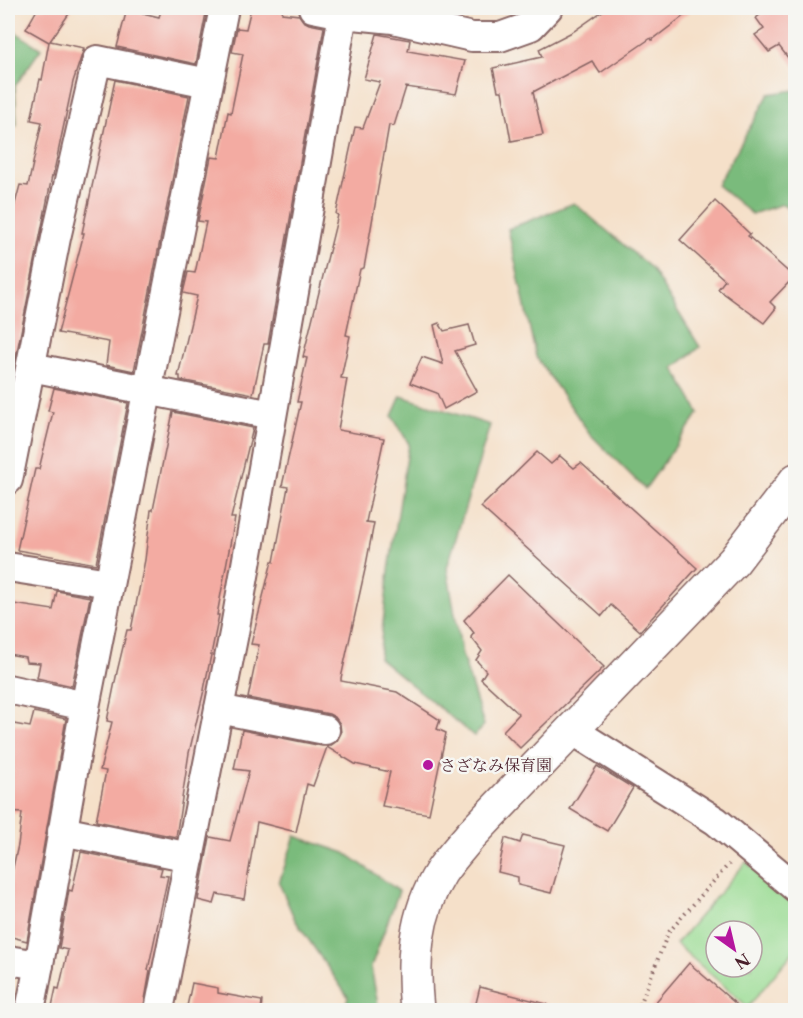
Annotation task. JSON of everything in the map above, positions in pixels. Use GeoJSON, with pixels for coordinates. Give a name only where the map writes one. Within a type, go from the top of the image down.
{"type":"FeatureCollection","features":[{"type":"Feature","properties":{"kind":"street"},"geometry":{"type":"LineString","coordinates":[[30,1011],[85,706],[224,8]]}},
{"type":"Feature","properties":{"kind":"street"},"geometry":{"type":"LineString","coordinates":[[313,8],[343,14],[393,19],[472,37],[501,37],[531,26],[548,8]]}},
{"type":"Feature","properties":{"kind":"street"},"geometry":{"type":"LineString","coordinates":[[159,1011],[219,709],[343,14]]}},
{"type":"Feature","properties":{"kind":"street"},"geometry":{"type":"LineString","coordinates":[[8,480],[56,238],[97,60],[208,83]]}},
{"type":"Feature","properties":{"kind":"street"},"geometry":{"type":"LineString","coordinates":[[31,367],[272,415]]}},
{"type":"Feature","properties":{"kind":"street"},"geometry":{"type":"LineString","coordinates":[[417,1011],[414,972],[416,942],[423,910],[441,872],[470,836],[734,561],[795,480]]}},
{"type":"Feature","properties":{"kind":"street"},"geometry":{"type":"LineString","coordinates":[[8,567],[109,583]]}},
{"type":"Feature","properties":{"kind":"street"},"geometry":{"type":"LineString","coordinates":[[8,689],[85,706]]}},
{"type":"Feature","properties":{"kind":"street"},"geometry":{"type":"LineString","coordinates":[[219,709],[325,730]]}},
{"type":"Feature","properties":{"kind":"street"},"geometry":{"type":"LineString","coordinates":[[572,730],[716,821],[795,888]]}},
{"type":"Feature","properties":{"kind":"street"},"geometry":{"type":"LineString","coordinates":[[62,831],[189,857]]}},
{"type":"Feature","properties":{"kind":"street"},"geometry":{"type":"LineString","coordinates":[[8,960],[39,965]]}},
{"type":"Feature","properties":{"kind":"path"},"geometry":{"type":"LineString","coordinates":[[639,1011],[668,933],[745,845]]}},
{"type":"Feature","properties":{"kind":"green space"},"geometry":{"type":"Polygon","coordinates":[[[8,27],[41,49],[15,86],[17,125],[8,129],[8,27]]]}},
{"type":"Feature","properties":{"kind":"green space"},"geometry":{"type":"Polygon","coordinates":[[[795,90],[795,213],[783,204],[752,214],[717,185],[769,94],[795,90]]]}},
{"type":"Feature","properties":{"kind":"green space"},"geometry":{"type":"Polygon","coordinates":[[[574,203],[651,268],[700,347],[674,368],[699,413],[645,489],[590,434],[536,357],[508,229],[574,203]]]}},
{"type":"Feature","properties":{"kind":"green space"},"geometry":{"type":"Polygon","coordinates":[[[401,396],[490,425],[447,568],[462,655],[484,725],[474,736],[379,658],[389,570],[409,444],[392,416],[401,396]]]}},
{"type":"Feature","properties":{"kind":"green space"},"geometry":{"type":"Polygon","coordinates":[[[295,836],[345,853],[399,891],[371,967],[379,1010],[344,1010],[348,997],[295,920],[279,883],[295,836]]]}},
{"type":"Feature","properties":{"kind":"green space"},"geometry":{"type":"Polygon","coordinates":[[[746,862],[795,904],[795,950],[748,1007],[716,979],[764,979],[764,919],[704,919],[704,968],[676,944],[746,862]]]}},
{"type":"Feature","properties":{"kind":"building"},"geometry":{"type":"Polygon","coordinates":[[[38,8],[73,8],[50,41],[84,48],[73,82],[52,176],[15,362],[8,377],[8,230],[20,185],[28,186],[42,122],[31,120],[49,42],[26,29],[38,8]]]}},
{"type":"Feature","properties":{"kind":"building"},"geometry":{"type":"Polygon","coordinates":[[[162,8],[207,8],[196,64],[117,47],[127,9],[159,17],[162,8]]]}},
{"type":"Feature","properties":{"kind":"building"},"geometry":{"type":"Polygon","coordinates":[[[251,8],[283,8],[282,13],[299,15],[309,24],[324,27],[268,344],[264,344],[253,394],[180,380],[178,376],[197,296],[183,293],[188,272],[195,273],[206,222],[198,221],[211,157],[219,158],[228,112],[231,113],[243,54],[232,52],[237,28],[246,29],[251,8]]]}},
{"type":"Feature","properties":{"kind":"building"},"geometry":{"type":"Polygon","coordinates":[[[607,8],[694,8],[652,40],[651,38],[600,73],[592,61],[533,92],[543,135],[511,141],[502,91],[498,91],[493,68],[542,57],[539,49],[574,31],[607,8]]]}},
{"type":"Feature","properties":{"kind":"building"},"geometry":{"type":"Polygon","coordinates":[[[789,8],[795,17],[795,67],[779,46],[769,52],[755,35],[764,29],[756,18],[768,9],[789,8]]]}},
{"type":"Feature","properties":{"kind":"building"},"geometry":{"type":"Polygon","coordinates":[[[377,34],[410,40],[408,51],[465,61],[456,94],[406,87],[394,126],[389,125],[364,268],[360,269],[346,335],[350,336],[341,378],[347,379],[338,430],[384,438],[366,522],[374,523],[341,681],[397,692],[440,720],[437,729],[446,733],[429,814],[382,806],[390,772],[355,764],[327,747],[313,786],[307,784],[296,832],[257,822],[244,899],[217,894],[214,904],[198,900],[210,837],[230,841],[249,771],[234,769],[242,730],[322,746],[330,746],[337,741],[341,733],[340,724],[335,717],[329,714],[248,698],[259,645],[251,644],[272,561],[274,562],[288,487],[282,486],[301,402],[297,402],[307,358],[303,357],[338,215],[336,214],[355,127],[363,128],[380,82],[364,79],[377,34]]]}},
{"type":"Feature","properties":{"kind":"building"},"geometry":{"type":"Polygon","coordinates":[[[115,80],[189,96],[134,371],[106,365],[109,342],[58,333],[84,233],[82,233],[115,80]]]}},
{"type":"Feature","properties":{"kind":"building"},"geometry":{"type":"Polygon","coordinates":[[[715,201],[750,234],[748,236],[794,277],[770,302],[776,308],[764,323],[718,289],[725,280],[680,240],[715,201]]]}},
{"type":"Feature","properties":{"kind":"building"},"geometry":{"type":"Polygon","coordinates":[[[439,323],[444,331],[469,325],[475,345],[455,351],[477,391],[444,409],[437,393],[410,383],[422,357],[443,364],[434,325],[439,323]]]}},
{"type":"Feature","properties":{"kind":"building"},"geometry":{"type":"Polygon","coordinates":[[[54,388],[128,403],[96,564],[17,550],[35,469],[39,469],[53,412],[48,411],[54,388]]]}},
{"type":"Feature","properties":{"kind":"building"},"geometry":{"type":"Polygon","coordinates":[[[173,412],[253,428],[231,518],[235,518],[217,615],[219,615],[189,753],[176,837],[96,821],[106,771],[100,770],[112,722],[107,721],[127,630],[131,630],[145,560],[151,510],[153,510],[173,412]]]}},
{"type":"Feature","properties":{"kind":"building"},"geometry":{"type":"Polygon","coordinates":[[[537,452],[551,464],[560,456],[574,468],[581,463],[697,568],[640,631],[611,605],[602,616],[481,507],[537,452]]]}},
{"type":"Feature","properties":{"kind":"building"},"geometry":{"type":"Polygon","coordinates":[[[508,575],[604,667],[520,748],[503,731],[519,714],[481,679],[486,671],[476,660],[482,651],[471,637],[474,633],[464,620],[508,575]]]}},
{"type":"Feature","properties":{"kind":"building"},"geometry":{"type":"Polygon","coordinates":[[[57,591],[90,597],[72,686],[37,678],[40,663],[26,662],[25,657],[8,654],[8,633],[14,604],[53,610],[57,591]]]}},
{"type":"Feature","properties":{"kind":"building"},"geometry":{"type":"Polygon","coordinates":[[[34,712],[66,719],[27,941],[8,936],[8,890],[22,813],[8,812],[8,723],[30,727],[34,712]]]}},
{"type":"Feature","properties":{"kind":"building"},"geometry":{"type":"Polygon","coordinates":[[[597,766],[633,788],[607,831],[570,809],[597,766]]]}},
{"type":"Feature","properties":{"kind":"building"},"geometry":{"type":"Polygon","coordinates":[[[523,835],[565,845],[551,893],[518,885],[518,877],[498,872],[505,838],[520,843],[523,835]]]}},
{"type":"Feature","properties":{"kind":"building"},"geometry":{"type":"Polygon","coordinates":[[[81,852],[162,868],[160,875],[168,876],[148,970],[150,971],[143,1011],[51,1011],[56,988],[59,989],[68,950],[59,948],[69,890],[72,891],[81,852]]]}},
{"type":"Feature","properties":{"kind":"building"},"geometry":{"type":"Polygon","coordinates":[[[689,963],[704,976],[704,979],[707,979],[744,1011],[648,1011],[689,963]]]}},
{"type":"Feature","properties":{"kind":"building"},"geometry":{"type":"Polygon","coordinates":[[[192,983],[218,988],[218,993],[262,1001],[261,1011],[186,1011],[192,983]]]}},
{"type":"Feature","properties":{"kind":"building"},"geometry":{"type":"Polygon","coordinates":[[[480,987],[547,1004],[547,1011],[474,1011],[480,987]]]}},
{"type":"Feature","properties":{"kind":"place","name":"さざなみ保育園"},"geometry":{"type":"Point","coordinates":[428,765]}}]}
